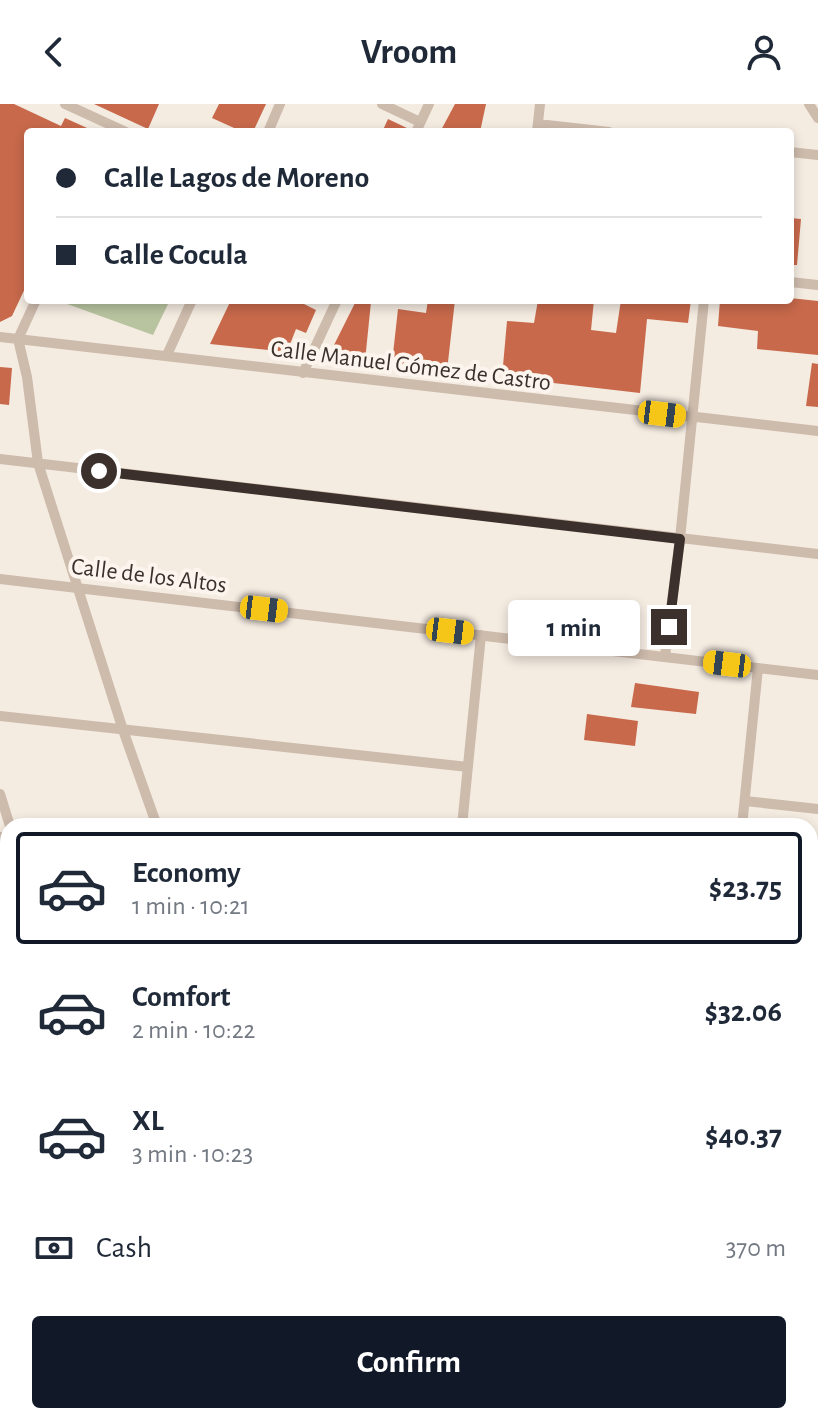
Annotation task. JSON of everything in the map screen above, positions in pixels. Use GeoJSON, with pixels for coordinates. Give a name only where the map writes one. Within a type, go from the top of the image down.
{"type":"FeatureCollection","features":[{"type":"Feature","properties":{"kind":"street"},"geometry":{"type":"LineString","coordinates":[[65,104],[114,128]]}},
{"type":"Feature","properties":{"kind":"street"},"geometry":{"type":"LineString","coordinates":[[270,128],[280,104]]}},
{"type":"Feature","properties":{"kind":"street"},"geometry":{"type":"LineString","coordinates":[[382,104],[418,127],[429,104]]}},
{"type":"Feature","properties":{"kind":"street"},"geometry":{"type":"LineString","coordinates":[[537,128],[540,104]]}},
{"type":"Feature","properties":{"kind":"street"},"geometry":{"type":"LineString","coordinates":[[809,104],[818,118]]}},
{"type":"Feature","properties":{"kind":"street"},"geometry":{"type":"LineString","coordinates":[[794,152],[818,155]]}},
{"type":"Feature","properties":{"kind":"street"},"geometry":{"type":"LineString","coordinates":[[794,282],[818,285]]}},
{"type":"Feature","properties":{"kind":"street"},"geometry":{"type":"LineString","coordinates":[[34,304],[18,339],[27,377],[38,463],[154,818]]}},
{"type":"Feature","properties":{"kind":"street"},"geometry":{"type":"LineString","coordinates":[[167,355],[190,304]]}},
{"type":"Feature","properties":{"kind":"street"},"geometry":{"type":"LineString","coordinates":[[303,373],[335,304]]}},
{"type":"Feature","properties":{"kind":"street"},"geometry":{"type":"LineString","coordinates":[[665,656],[704,304]]}},
{"type":"Feature","properties":{"kind":"street","name":"Calle Manuel Gómez de Castro"},"geometry":{"type":"LineString","coordinates":[[0,337],[818,431]]}},
{"type":"Feature","properties":{"kind":"street"},"geometry":{"type":"LineString","coordinates":[[0,459],[818,554]]}},
{"type":"Feature","properties":{"kind":"street","name":"Calle de los Altos"},"geometry":{"type":"LineString","coordinates":[[0,579],[818,675]]}},
{"type":"Feature","properties":{"kind":"street"},"geometry":{"type":"LineString","coordinates":[[463,818],[481,635]]}},
{"type":"Feature","properties":{"kind":"street"},"geometry":{"type":"LineString","coordinates":[[743,818],[758,668]]}},
{"type":"Feature","properties":{"kind":"street"},"geometry":{"type":"LineString","coordinates":[[0,716],[468,767]]}},
{"type":"Feature","properties":{"kind":"street"},"geometry":{"type":"LineString","coordinates":[[0,794],[8,818]]}},
{"type":"Feature","properties":{"kind":"street"},"geometry":{"type":"LineString","coordinates":[[745,801],[818,809]]}},
{"type":"Feature","properties":{"kind":"green space"},"geometry":{"type":"Polygon","coordinates":[[[67,304],[168,304],[153,335],[67,304]]]}},
{"type":"Feature","properties":{"kind":"building"},"geometry":{"type":"Polygon","coordinates":[[[0,104],[14,104],[61,126],[65,118],[87,128],[24,128],[24,290],[12,316],[0,322],[0,104]]]}},
{"type":"Feature","properties":{"kind":"building"},"geometry":{"type":"Polygon","coordinates":[[[94,104],[159,104],[146,128],[94,104]]]}},
{"type":"Feature","properties":{"kind":"building"},"geometry":{"type":"Polygon","coordinates":[[[219,104],[266,104],[255,128],[234,128],[212,118],[219,104]]]}},
{"type":"Feature","properties":{"kind":"building"},"geometry":{"type":"Polygon","coordinates":[[[455,104],[486,104],[481,128],[442,128],[455,104]]]}},
{"type":"Feature","properties":{"kind":"building"},"geometry":{"type":"Polygon","coordinates":[[[388,119],[407,128],[384,128],[388,119]]]}},
{"type":"Feature","properties":{"kind":"building"},"geometry":{"type":"Polygon","coordinates":[[[794,218],[801,219],[797,265],[794,265],[794,218]]]}},
{"type":"Feature","properties":{"kind":"building"},"geometry":{"type":"Polygon","coordinates":[[[794,298],[818,301],[818,355],[757,349],[758,331],[718,326],[720,304],[794,304],[794,298]]]}},
{"type":"Feature","properties":{"kind":"building"},"geometry":{"type":"Polygon","coordinates":[[[229,304],[304,304],[316,310],[306,333],[296,329],[287,352],[210,344],[229,304]]]}},
{"type":"Feature","properties":{"kind":"building"},"geometry":{"type":"Polygon","coordinates":[[[354,304],[371,304],[365,361],[328,357],[354,304]]]}},
{"type":"Feature","properties":{"kind":"building"},"geometry":{"type":"Polygon","coordinates":[[[427,304],[455,304],[447,371],[392,363],[398,309],[426,313],[427,304]]]}},
{"type":"Feature","properties":{"kind":"building"},"geometry":{"type":"Polygon","coordinates":[[[537,304],[594,304],[591,330],[616,333],[620,304],[690,304],[688,323],[647,319],[640,393],[502,377],[507,321],[534,323],[537,304]]]}},
{"type":"Feature","properties":{"kind":"building"},"geometry":{"type":"Polygon","coordinates":[[[812,363],[818,364],[818,407],[806,406],[812,363]]]}},
{"type":"Feature","properties":{"kind":"building"},"geometry":{"type":"Polygon","coordinates":[[[0,367],[12,368],[9,405],[0,404],[0,367]]]}},
{"type":"Feature","properties":{"kind":"building"},"geometry":{"type":"Polygon","coordinates":[[[635,683],[699,692],[696,714],[631,707],[635,683]]]}},
{"type":"Feature","properties":{"kind":"building"},"geometry":{"type":"Polygon","coordinates":[[[587,714],[638,721],[635,746],[584,740],[587,714]]]}},
{"type":"Feature","properties":{"kind":"route"},"geometry":{"type":"LineString","coordinates":[[99,471],[680,539],[669,627]]}}]}
